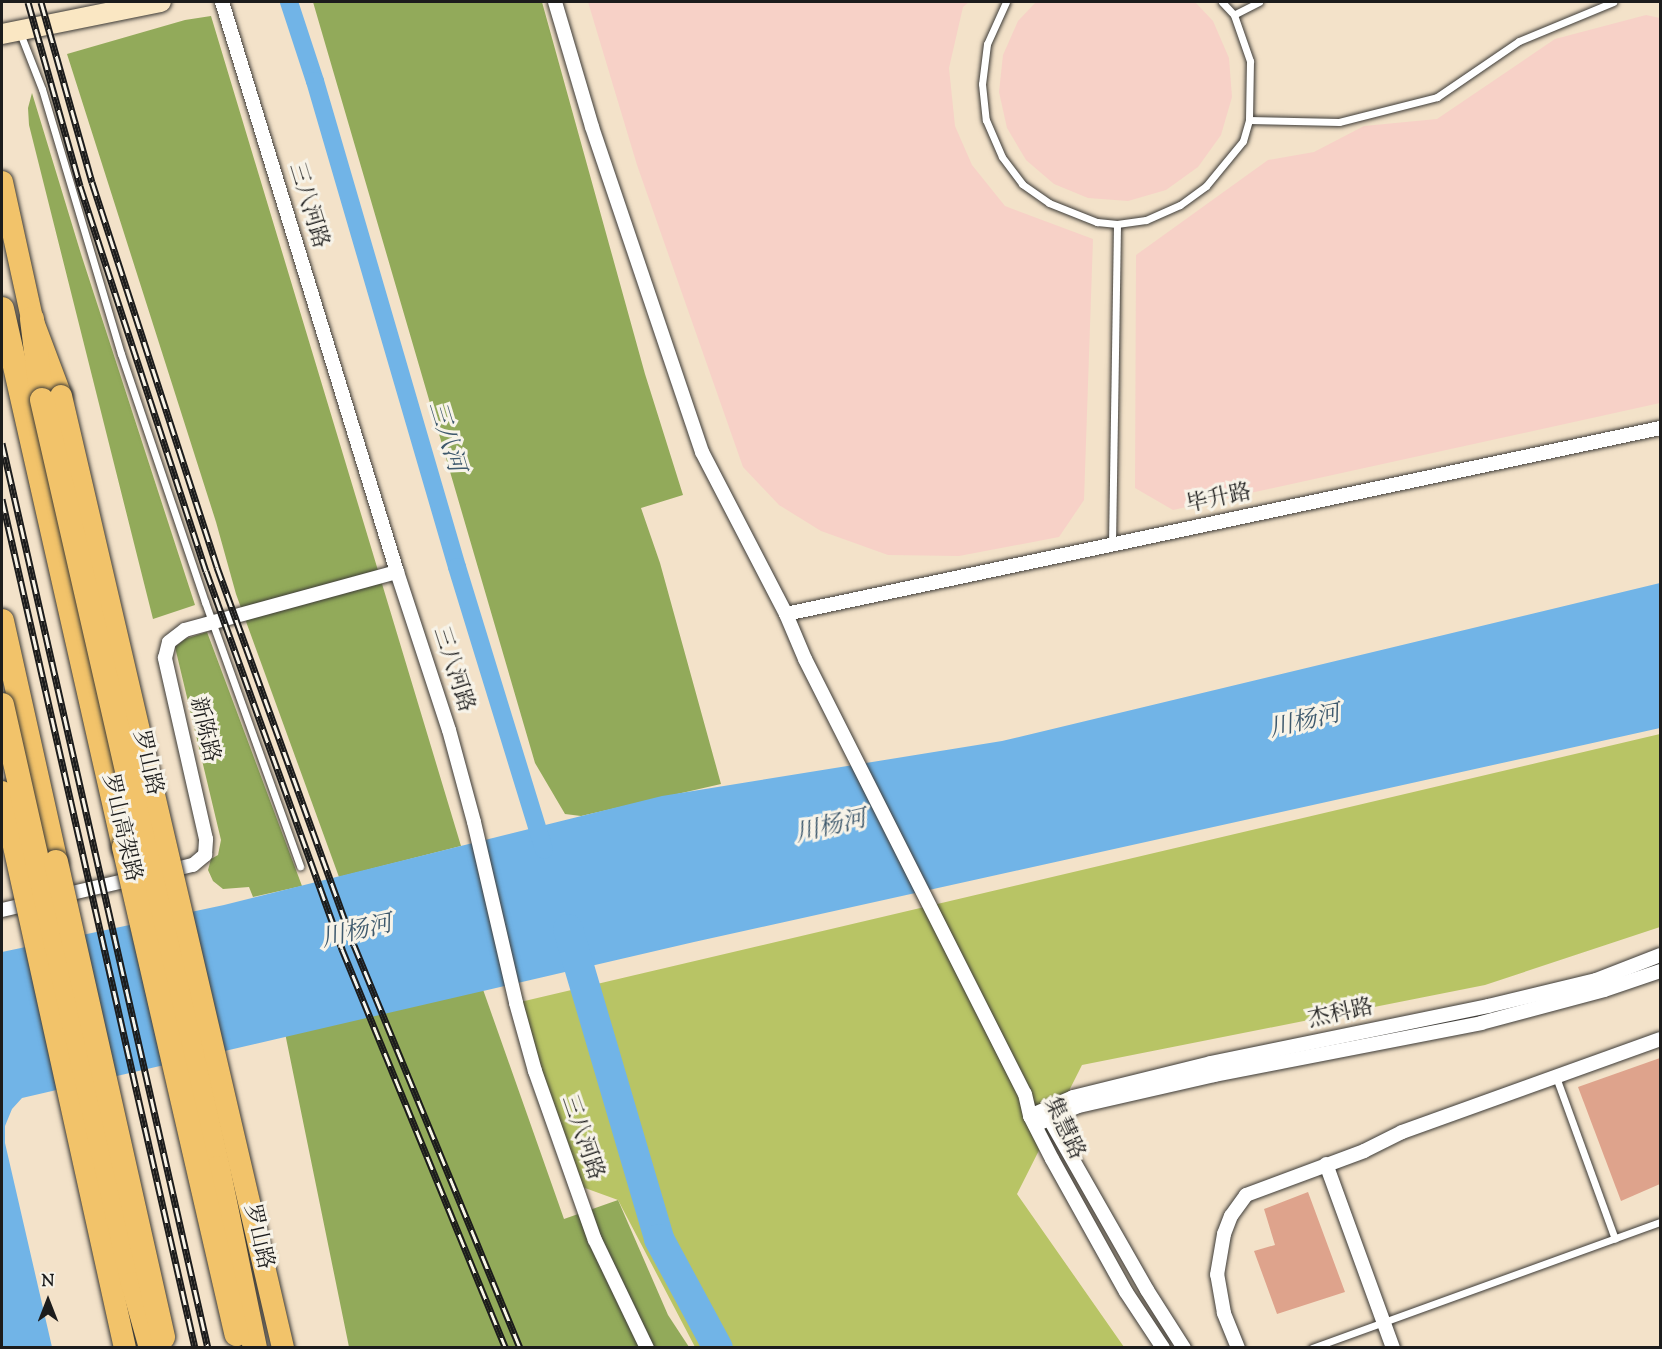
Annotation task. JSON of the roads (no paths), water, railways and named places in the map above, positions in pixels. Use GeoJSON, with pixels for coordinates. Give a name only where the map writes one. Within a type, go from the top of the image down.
{"type":"FeatureCollection","features":[{"type":"Feature","properties":{"kind":"highway","name":"罗山高架路"},"geometry":{"type":"LineString","coordinates":[[2,309],[240,1347]]}},
{"type":"Feature","properties":{"kind":"highway"},"geometry":{"type":"LineString","coordinates":[[32,319],[216,1156],[255,1347]]}},
{"type":"Feature","properties":{"kind":"highway"},"geometry":{"type":"LineString","coordinates":[[2,621],[165,1347]]}},
{"type":"Feature","properties":{"kind":"highway"},"geometry":{"type":"LineString","coordinates":[[2,705],[133,1284],[151,1347]]}},
{"type":"Feature","properties":{"kind":"main road"},"geometry":{"type":"LineString","coordinates":[[10,32],[160,2]]}},
{"type":"Feature","properties":{"kind":"main road"},"geometry":{"type":"LineString","coordinates":[[2,182],[32,319]]}},
{"type":"Feature","properties":{"kind":"main road","name":"罗山路"},"geometry":{"type":"LineString","coordinates":[[51,398],[283,1347]]}},
{"type":"Feature","properties":{"kind":"main road"},"geometry":{"type":"LineString","coordinates":[[2,792],[125,1347]]}},
{"type":"Feature","properties":{"kind":"street","name":"三八河路"},"geometry":{"type":"LineString","coordinates":[[222,2],[397,572],[449,730],[474,822],[516,1003],[554,1126],[595,1240],[646,1347]]}},
{"type":"Feature","properties":{"kind":"street"},"geometry":{"type":"LineString","coordinates":[[555,2],[592,127],[702,452],[786,614],[805,658],[1025,1094]]}},
{"type":"Feature","properties":{"kind":"street","name":"毕升路"},"geometry":{"type":"LineString","coordinates":[[786,614],[1660,428]]}},
{"type":"Feature","properties":{"kind":"street","name":"新陈路"},"geometry":{"type":"LineString","coordinates":[[2,910],[193,865],[205,855],[206,839],[165,658],[169,642],[185,630],[397,572]]}},
{"type":"Feature","properties":{"kind":"street","name":"杰科路"},"geometry":{"type":"LineString","coordinates":[[1032,1121],[1073,1097],[1211,1063],[1488,1006],[1596,980],[1660,955]]}},
{"type":"Feature","properties":{"kind":"street","name":"杰科路"},"geometry":{"type":"LineString","coordinates":[[1047,1114],[1214,1074],[1480,1023],[1604,990],[1660,971]]}},
{"type":"Feature","properties":{"kind":"street"},"geometry":{"type":"LineString","coordinates":[[1238,1347],[1224,1313],[1217,1275],[1224,1234],[1231,1216],[1246,1195],[1364,1151],[1402,1132],[1660,1039]]}},
{"type":"Feature","properties":{"kind":"street","name":"集慧路"},"geometry":{"type":"LineString","coordinates":[[1025,1094],[1047,1114],[1147,1290],[1184,1347]]}},
{"type":"Feature","properties":{"kind":"street","name":"集慧路"},"geometry":{"type":"LineString","coordinates":[[1025,1094],[1032,1121],[1126,1292],[1162,1347]]}},
{"type":"Feature","properties":{"kind":"street"},"geometry":{"type":"LineString","coordinates":[[1326,1164],[1393,1347]]}},
{"type":"Feature","properties":{"kind":"lane"},"geometry":{"type":"LineString","coordinates":[[1006,2],[987,44],[982,84],[986,120],[1002,157],[1022,184],[1049,203],[1077,216],[1117,224],[1146,220],[1180,205],[1206,186],[1243,141],[1249,120],[1250,61],[1234,15],[1222,2]]}},
{"type":"Feature","properties":{"kind":"lane"},"geometry":{"type":"LineString","coordinates":[[1234,15],[1259,2]]}},
{"type":"Feature","properties":{"kind":"lane"},"geometry":{"type":"LineString","coordinates":[[1249,120],[1339,122],[1437,98],[1519,41],[1613,2]]}},
{"type":"Feature","properties":{"kind":"lane"},"geometry":{"type":"LineString","coordinates":[[10,32],[42,89],[121,354],[212,623],[300,866]]}},
{"type":"Feature","properties":{"kind":"lane"},"geometry":{"type":"LineString","coordinates":[[1113,544],[1117,224]]}},
{"type":"Feature","properties":{"kind":"lane"},"geometry":{"type":"LineString","coordinates":[[1556,1077],[1615,1239]]}},
{"type":"Feature","properties":{"kind":"lane"},"geometry":{"type":"LineString","coordinates":[[1312,1347],[1660,1222]]}},
{"type":"Feature","properties":{"kind":"water","name":"川杨河"},"geometry":{"type":"Polygon","coordinates":[[[1660,583],[1660,728],[694,942],[22,1098],[12,1109],[5,1126],[5,1143],[52,1347],[2,1347],[2,952],[224,905],[662,796],[1002,741],[1660,583]]]}},
{"type":"Feature","properties":{"kind":"waterway","name":"三八河"},"geometry":{"type":"LineString","coordinates":[[289,2],[315,81],[457,567],[544,850]]}},
{"type":"Feature","properties":{"kind":"waterway"},"geometry":{"type":"LineString","coordinates":[[568,929],[659,1239],[718,1348]]}},
{"type":"Feature","properties":{"kind":"railway"},"geometry":{"type":"LineString","coordinates":[[28,2],[80,186],[206,571],[342,949],[506,1348]]}},
{"type":"Feature","properties":{"kind":"railway"},"geometry":{"type":"LineString","coordinates":[[41,2],[92,182],[217,567],[354,945],[520,1348]]}},
{"type":"Feature","properties":{"kind":"railway"},"geometry":{"type":"LineString","coordinates":[[2,443],[208,1348]]}},
{"type":"Feature","properties":{"kind":"railway"},"geometry":{"type":"LineString","coordinates":[[2,499],[195,1348]]}}]}
